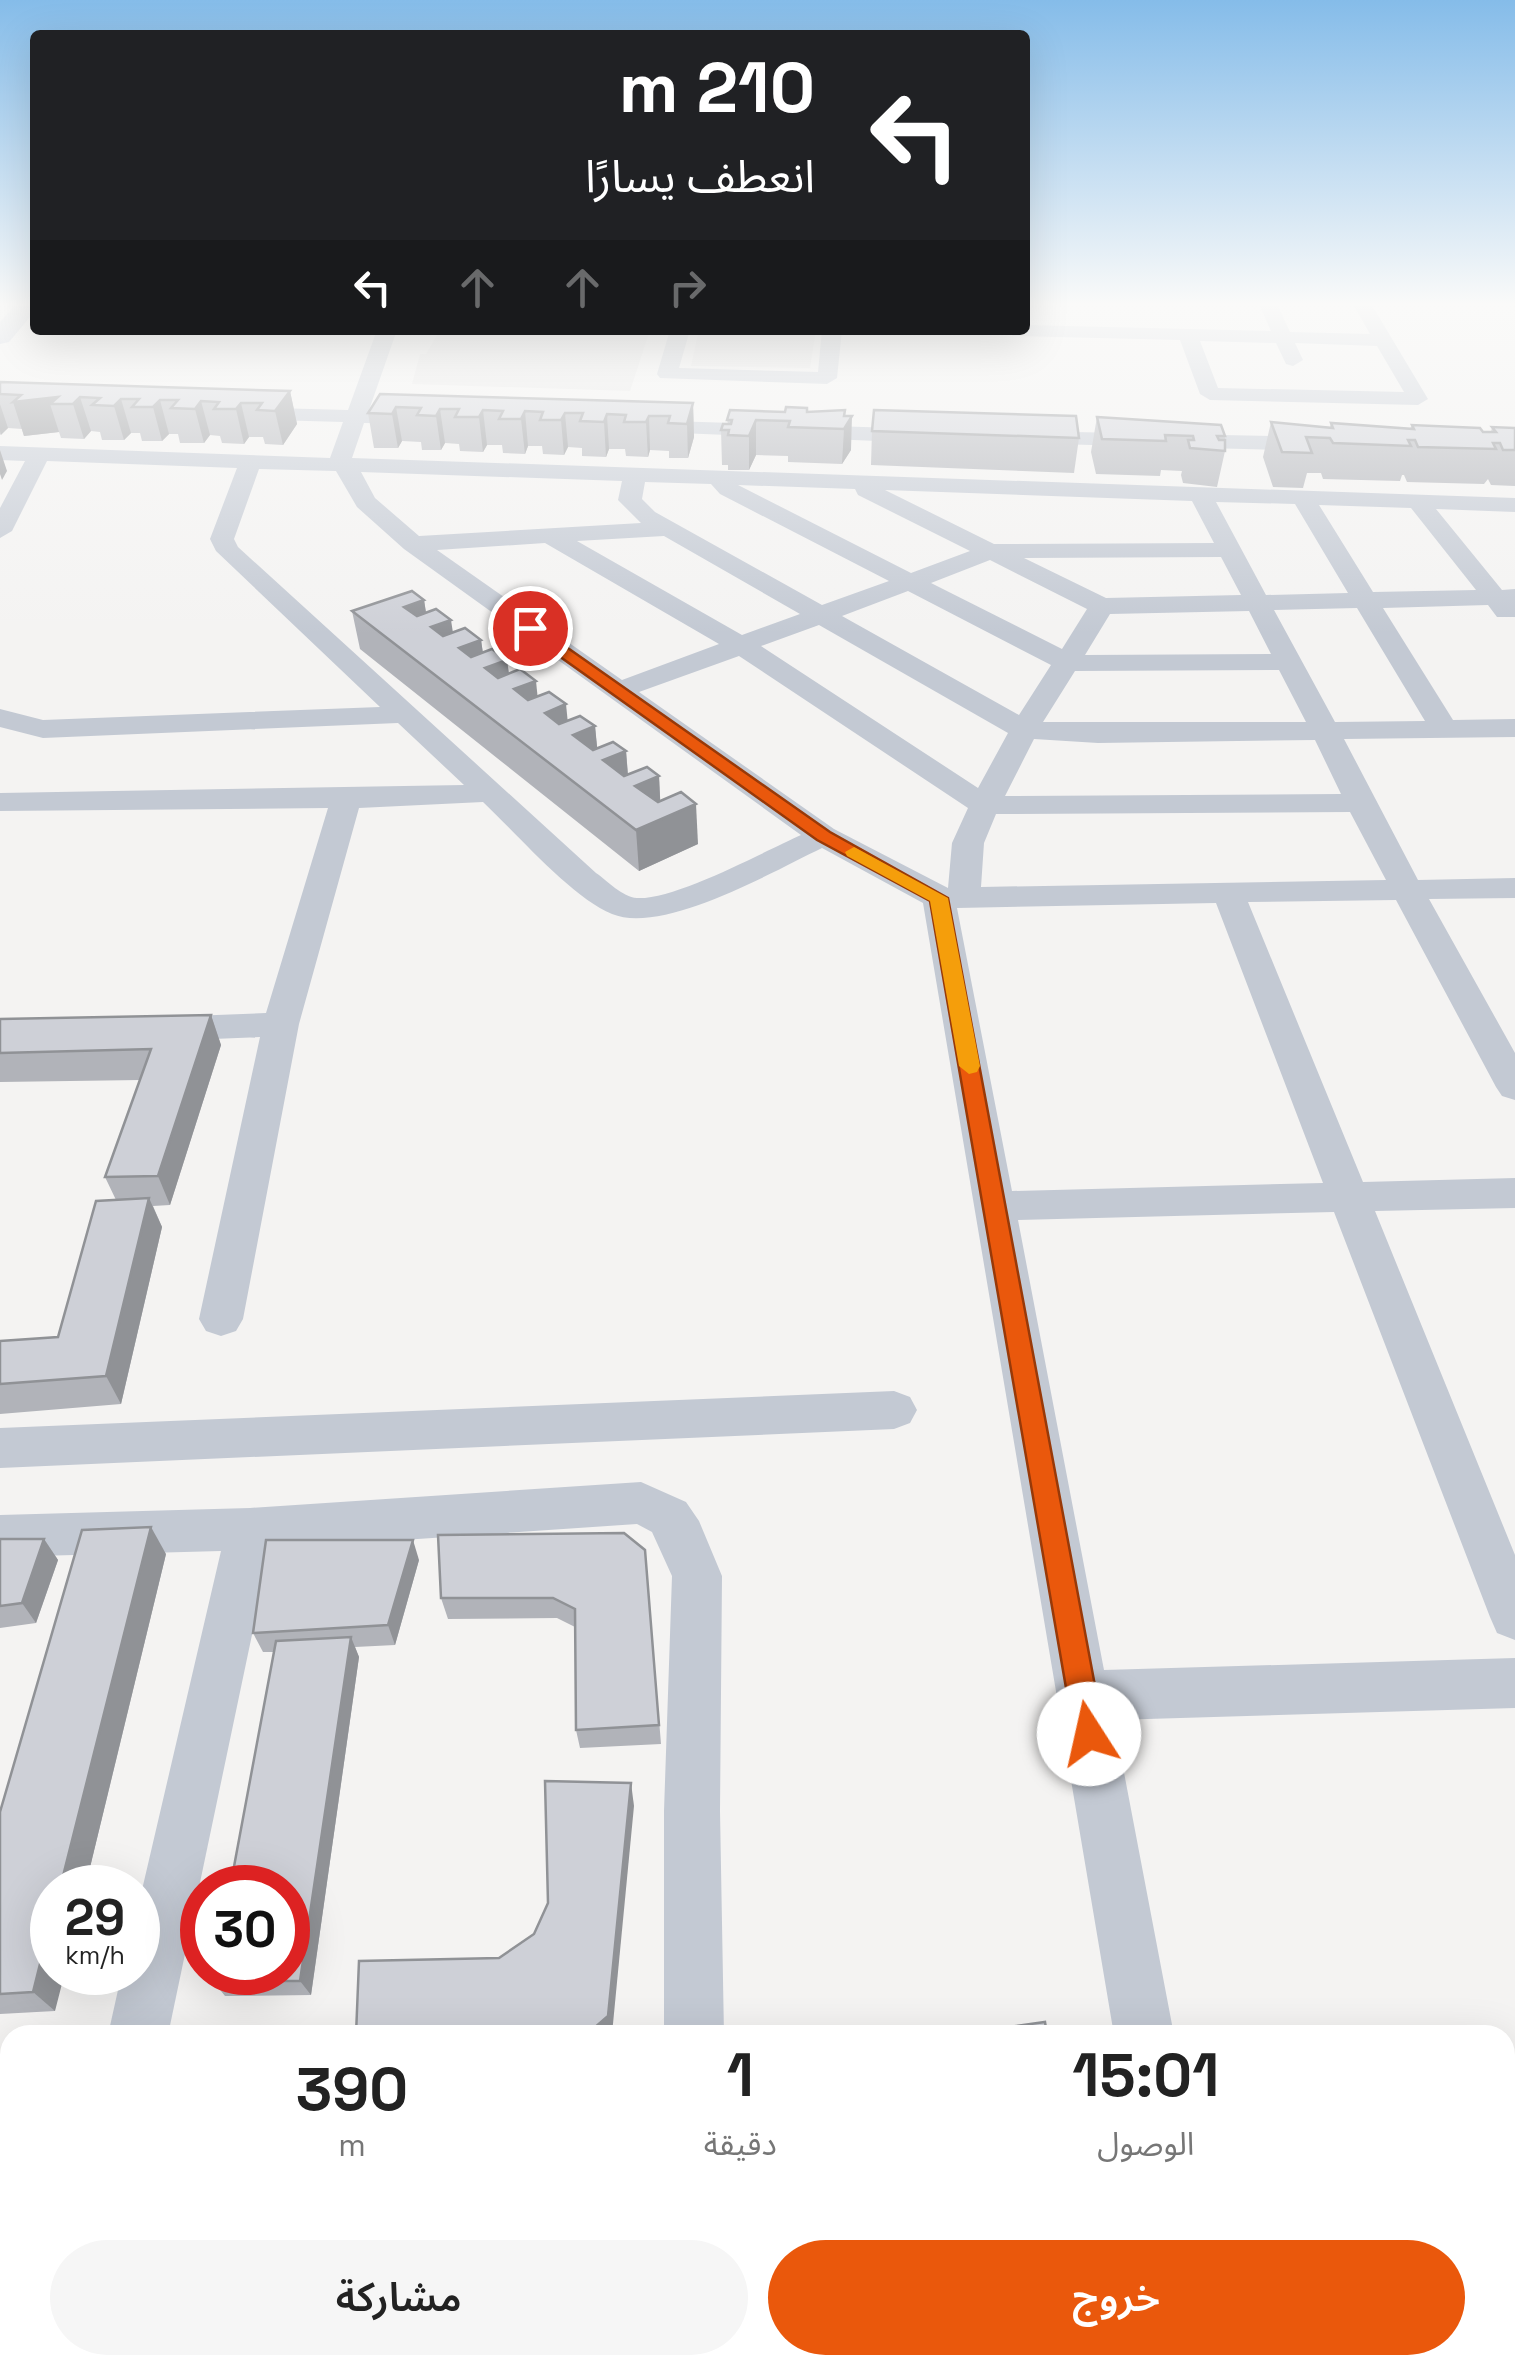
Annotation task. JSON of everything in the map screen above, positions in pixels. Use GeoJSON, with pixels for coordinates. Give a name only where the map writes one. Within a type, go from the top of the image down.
{"type":"FeatureCollection","features":[{"type":"Feature","properties":{"kind":"street"},"geometry":{"type":"LineString","coordinates":[[241,413],[356,417]]}},
{"type":"Feature","properties":{"kind":"street"},"geometry":{"type":"LineString","coordinates":[[357,413],[365,502],[413,544],[823,836],[952,899],[1515,888]]}},
{"type":"Feature","properties":{"kind":"street"},"geometry":{"type":"LineString","coordinates":[[363,449],[380,413]]}},
{"type":"Feature","properties":{"kind":"street"},"geometry":{"type":"LineString","coordinates":[[356,417],[363,449]]}},
{"type":"Feature","properties":{"kind":"street"},"geometry":{"type":"LineString","coordinates":[[363,449],[441,419]]}},
{"type":"Feature","properties":{"kind":"street"},"geometry":{"type":"LineString","coordinates":[[612,426],[951,436]]}},
{"type":"Feature","properties":{"kind":"street"},"geometry":{"type":"LineString","coordinates":[[1010,438],[1347,445]]}},
{"type":"Feature","properties":{"kind":"street"},"geometry":{"type":"LineString","coordinates":[[1248,442],[1266,496]]}},
{"type":"Feature","properties":{"kind":"street"},"geometry":{"type":"LineString","coordinates":[[0,454],[250,462],[363,449],[635,475],[1515,505]]}},
{"type":"Feature","properties":{"kind":"street"},"geometry":{"type":"LineString","coordinates":[[0,531],[40,454]]}},
{"type":"Feature","properties":{"kind":"street"},"geometry":{"type":"LineString","coordinates":[[250,462],[222,538],[228,551],[585,880],[625,907],[646,910],[680,899],[823,836]]}},
{"type":"Feature","properties":{"kind":"street"},"geometry":{"type":"LineString","coordinates":[[635,475],[630,500],[647,517],[1024,730],[1098,734],[1515,728]]}},
{"type":"Feature","properties":{"kind":"street"},"geometry":{"type":"LineString","coordinates":[[717,478],[728,490],[1069,663],[1289,662]]}},
{"type":"Feature","properties":{"kind":"street"},"geometry":{"type":"LineString","coordinates":[[852,483],[1102,606],[1505,597]]}},
{"type":"Feature","properties":{"kind":"street"},"geometry":{"type":"LineString","coordinates":[[1200,494],[1326,731],[1360,804],[1504,1044],[1515,1087]]}},
{"type":"Feature","properties":{"kind":"street"},"geometry":{"type":"LineString","coordinates":[[1302,498],[1444,729]]}},
{"type":"Feature","properties":{"kind":"street"},"geometry":{"type":"LineString","coordinates":[[1418,502],[1505,597],[1515,622]]}},
{"type":"Feature","properties":{"kind":"street"},"geometry":{"type":"LineString","coordinates":[[413,544],[666,529]]}},
{"type":"Feature","properties":{"kind":"street"},"geometry":{"type":"LineString","coordinates":[[550,536],[740,645],[815,692],[940,780],[985,805],[1360,804]]}},
{"type":"Feature","properties":{"kind":"street"},"geometry":{"type":"LineString","coordinates":[[617,690],[992,552],[1229,550]]}},
{"type":"Feature","properties":{"kind":"street"},"geometry":{"type":"LineString","coordinates":[[1102,606],[1024,730],[985,805],[968,843],[952,899],[994,1206],[1142,2025]]}},
{"type":"Feature","properties":{"kind":"street"},"geometry":{"type":"LineString","coordinates":[[0,718],[43,729],[408,714]]}},
{"type":"Feature","properties":{"kind":"street"},"geometry":{"type":"LineString","coordinates":[[0,802],[346,799],[489,793]]}},
{"type":"Feature","properties":{"kind":"street"},"geometry":{"type":"LineString","coordinates":[[222,1320],[281,1024],[346,799]]}},
{"type":"Feature","properties":{"kind":"street"},"geometry":{"type":"LineString","coordinates":[[1229,895],[1515,1617]]}},
{"type":"Feature","properties":{"kind":"street"},"geometry":{"type":"LineString","coordinates":[[130,1029],[281,1024]]}},
{"type":"Feature","properties":{"kind":"street"},"geometry":{"type":"LineString","coordinates":[[994,1206],[1515,1193]]}},
{"type":"Feature","properties":{"kind":"street"},"geometry":{"type":"LineString","coordinates":[[0,1448],[894,1410]]}},
{"type":"Feature","properties":{"kind":"street"},"geometry":{"type":"LineString","coordinates":[[0,1536],[250,1528],[641,1503],[668,1517],[682,1536],[697,1576],[692,1811],[694,2025]]}},
{"type":"Feature","properties":{"kind":"street"},"geometry":{"type":"LineString","coordinates":[[140,2025],[250,1528]]}},
{"type":"Feature","properties":{"kind":"street"},"geometry":{"type":"LineString","coordinates":[[1082,1696],[1515,1683]]}},
{"type":"Feature","properties":{"kind":"building"},"geometry":{"type":"Polygon","coordinates":[[[457,413],[481,413],[479,417],[455,417],[457,413]]]}},
{"type":"Feature","properties":{"kind":"building"},"geometry":{"type":"Polygon","coordinates":[[[502,413],[524,413],[521,419],[499,419],[502,413]]]}},
{"type":"Feature","properties":{"kind":"building"},"geometry":{"type":"Polygon","coordinates":[[[543,413],[690,413],[687,424],[668,423],[670,416],[624,422],[626,415],[607,414],[604,422],[580,421],[583,413],[565,413],[561,420],[540,420],[543,413]]]}},
{"type":"Feature","properties":{"kind":"building"},"geometry":{"type":"Polygon","coordinates":[[[729,413],[852,416],[844,429],[788,427],[790,421],[756,420],[749,436],[728,435],[729,430],[721,430],[723,424],[731,424],[732,420],[727,420],[729,413]]]}},
{"type":"Feature","properties":{"kind":"building"},"geometry":{"type":"Polygon","coordinates":[[[874,413],[1076,416],[1079,438],[872,431],[874,413]]]}},
{"type":"Feature","properties":{"kind":"building"},"geometry":{"type":"Polygon","coordinates":[[[1097,417],[1221,425],[1225,436],[1217,436],[1225,440],[1225,451],[1190,448],[1188,440],[1194,440],[1193,436],[1165,435],[1166,441],[1102,439],[1097,417]]]}},
{"type":"Feature","properties":{"kind":"building"},"geometry":{"type":"Polygon","coordinates":[[[1271,422],[1333,428],[1331,423],[1414,429],[1412,425],[1480,428],[1483,432],[1496,432],[1492,427],[1515,428],[1515,450],[1503,450],[1500,443],[1493,443],[1496,449],[1418,447],[1415,440],[1408,440],[1411,446],[1333,443],[1330,438],[1306,437],[1312,453],[1282,452],[1271,422]]]}},
{"type":"Feature","properties":{"kind":"building"},"geometry":{"type":"Polygon","coordinates":[[[412,591],[424,600],[404,607],[417,616],[436,609],[451,620],[431,627],[443,636],[465,628],[481,640],[459,648],[471,657],[492,649],[507,660],[485,668],[498,678],[520,669],[536,681],[514,689],[528,700],[549,692],[566,704],[545,713],[559,724],[580,716],[595,726],[573,735],[593,750],[613,742],[626,751],[603,760],[624,776],[647,767],[659,776],[635,786],[658,802],[681,792],[696,804],[636,830],[352,611],[412,591]]]}},
{"type":"Feature","properties":{"kind":"building"},"geometry":{"type":"Polygon","coordinates":[[[211,1015],[158,1176],[105,1177],[151,1049],[0,1053],[0,1019],[211,1015]]]}},
{"type":"Feature","properties":{"kind":"building"},"geometry":{"type":"Polygon","coordinates":[[[149,1198],[106,1376],[0,1384],[0,1341],[58,1337],[96,1201],[149,1198]]]}},
{"type":"Feature","properties":{"kind":"building"},"geometry":{"type":"Polygon","coordinates":[[[151,1527],[66,1865],[30,1865],[30,1992],[0,1994],[0,1812],[82,1530],[151,1527]]]}},
{"type":"Feature","properties":{"kind":"building"},"geometry":{"type":"Polygon","coordinates":[[[624,1533],[645,1550],[659,1725],[576,1730],[575,1609],[553,1598],[441,1598],[438,1535],[624,1533]]]}},
{"type":"Feature","properties":{"kind":"building"},"geometry":{"type":"Polygon","coordinates":[[[0,1539],[44,1539],[22,1603],[0,1606],[0,1539]]]}},
{"type":"Feature","properties":{"kind":"building"},"geometry":{"type":"Polygon","coordinates":[[[266,1540],[413,1540],[388,1625],[253,1633],[266,1540]]]}},
{"type":"Feature","properties":{"kind":"building"},"geometry":{"type":"Polygon","coordinates":[[[351,1637],[310,1914],[310,1865],[234,1865],[276,1641],[351,1637]]]}},
{"type":"Feature","properties":{"kind":"building"},"geometry":{"type":"Polygon","coordinates":[[[545,1781],[631,1783],[608,2016],[598,2025],[356,2025],[359,1961],[499,1958],[534,1934],[548,1903],[545,1781]]]}},
{"type":"Feature","properties":{"kind":"slow traffic"},"geometry":{"type":"LineString","coordinates":[[854,852],[939,898],[969,1066]]}},
{"type":"Feature","properties":{"kind":"route"},"geometry":{"type":"LineString","coordinates":[[530,628],[823,836],[939,898],[1089,1734]]}}]}
